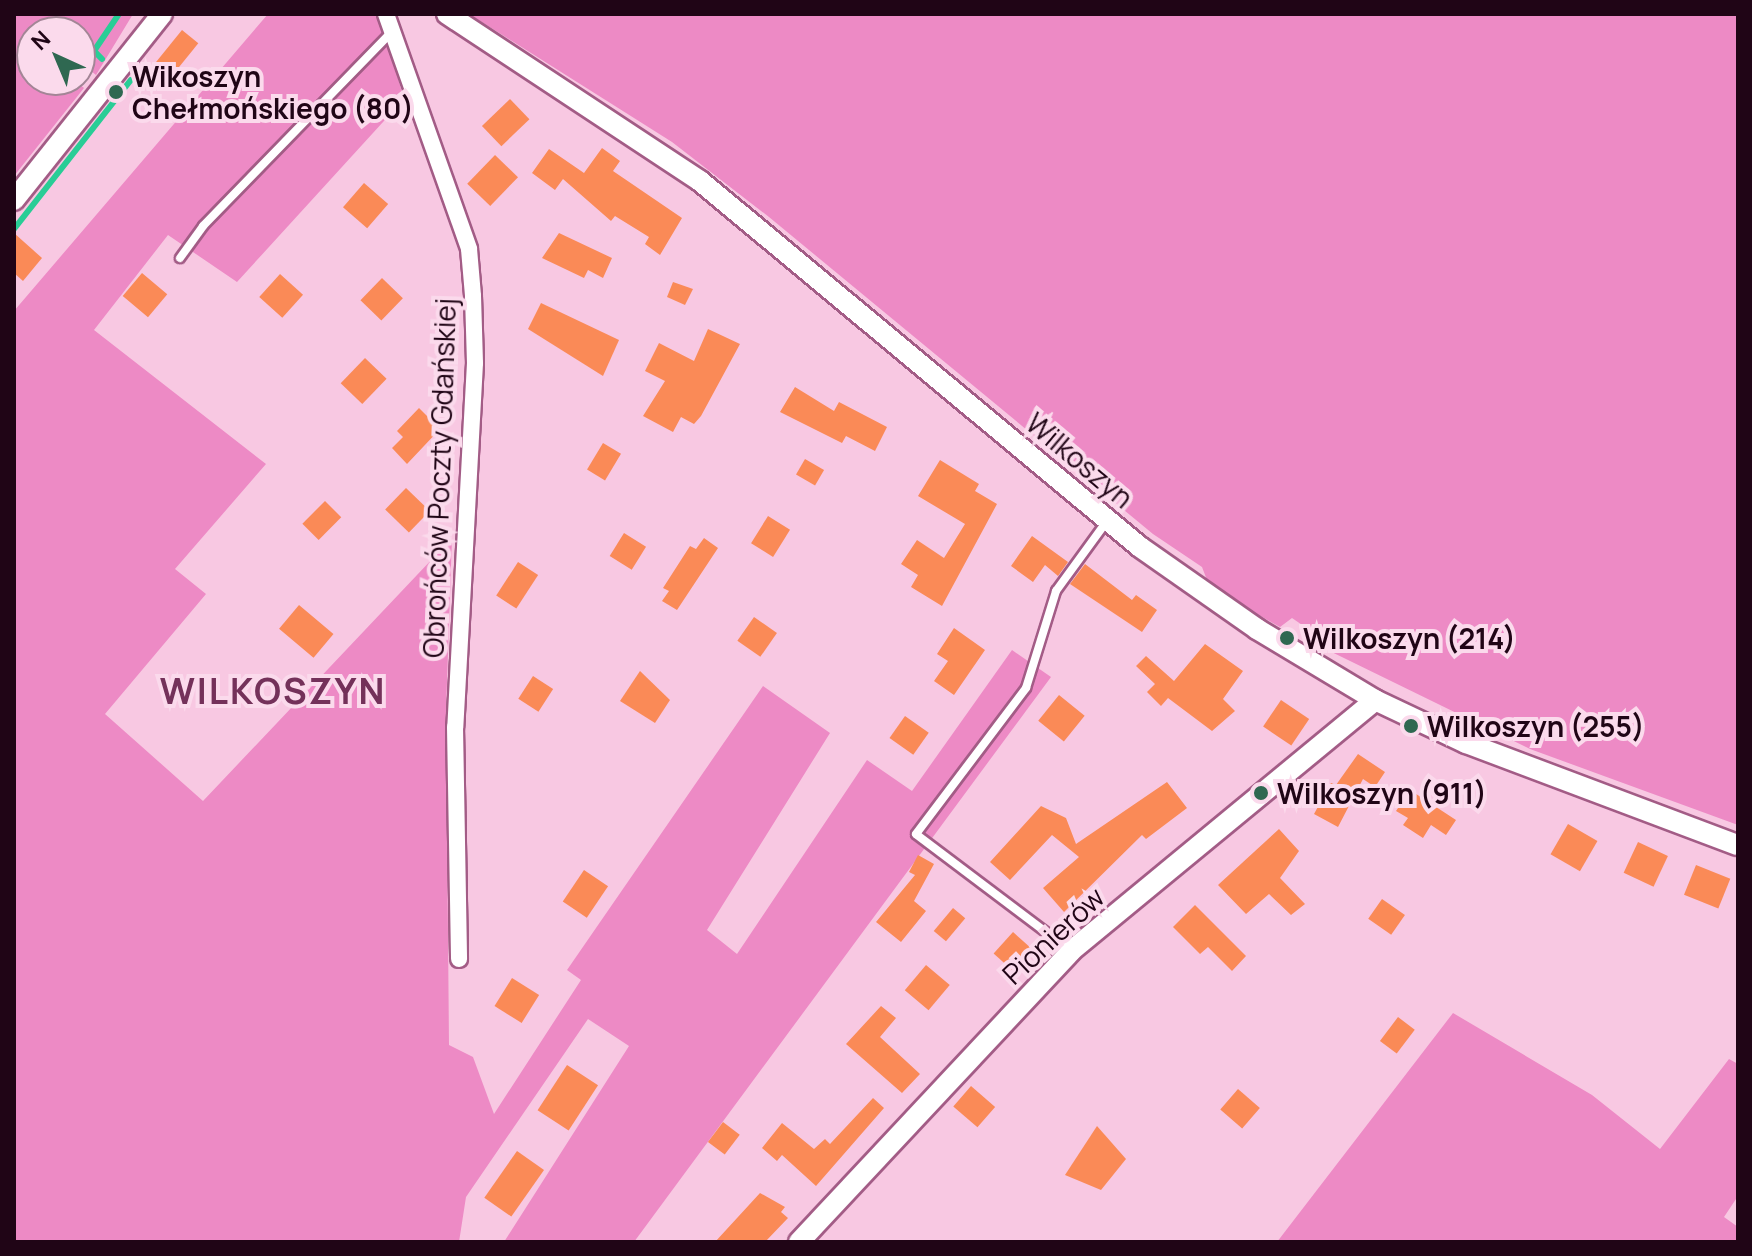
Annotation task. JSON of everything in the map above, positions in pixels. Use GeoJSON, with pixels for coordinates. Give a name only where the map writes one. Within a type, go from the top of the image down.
{"type":"FeatureCollection","features":[{"type":"Feature","properties":{"kind":"street"},"geometry":{"type":"LineString","coordinates":[[127,56],[148,14]]}},
{"type":"Feature","properties":{"kind":"street"},"geometry":{"type":"LineString","coordinates":[[14,200],[162,14]]}},
{"type":"Feature","properties":{"kind":"street","name":"Obrońców Poczty Gdańskiej"},"geometry":{"type":"LineString","coordinates":[[386,14],[469,249],[473,296],[475,363],[455,727],[459,959]]}},
{"type":"Feature","properties":{"kind":"street","name":"Wilkoszyn"},"geometry":{"type":"LineString","coordinates":[[447,14],[700,181],[1108,520],[1246,622],[1375,700],[1522,766],[1738,845]]}},
{"type":"Feature","properties":{"kind":"street","name":"Pionierów"},"geometry":{"type":"LineString","coordinates":[[799,1242],[1071,951],[1375,700]]}},
{"type":"Feature","properties":{"kind":"lane"},"geometry":{"type":"LineString","coordinates":[[180,258],[203,226],[392,33]]}},
{"type":"Feature","properties":{"kind":"lane"},"geometry":{"type":"LineString","coordinates":[[1071,951],[916,834],[1026,688],[1056,591],[1108,520]]}},
{"type":"Feature","properties":{"kind":"shaded area"},"geometry":{"type":"Polygon","coordinates":[[[14,14],[133,14],[96,75],[96,16],[16,16],[16,96],[78,96],[14,176],[14,14]]]}},
{"type":"Feature","properties":{"kind":"shaded area"},"geometry":{"type":"Polygon","coordinates":[[[268,14],[379,14],[404,99],[237,282],[168,235],[94,330],[266,464],[175,569],[206,594],[105,714],[203,801],[452,538],[446,711],[449,1045],[473,1057],[494,1114],[581,980],[567,970],[763,686],[830,733],[707,930],[737,954],[867,760],[912,791],[1012,650],[1051,677],[634,1242],[504,1242],[629,1046],[588,1019],[466,1197],[459,1242],[14,1242],[14,311],[268,14]]]}},
{"type":"Feature","properties":{"kind":"shaded area"},"geometry":{"type":"Polygon","coordinates":[[[469,14],[1738,14],[1738,825],[1530,749],[1303,638],[1308,629],[1292,618],[1280,627],[1210,588],[1202,567],[1153,534],[769,217],[672,142],[469,14]]]}},
{"type":"Feature","properties":{"kind":"shaded area"},"geometry":{"type":"Polygon","coordinates":[[[1453,1013],[1592,1095],[1660,1149],[1729,1059],[1738,1064],[1738,1196],[1724,1217],[1738,1227],[1738,1242],[1277,1242],[1453,1013]]]}},
{"type":"Feature","properties":{"kind":"building"},"geometry":{"type":"Polygon","coordinates":[[[182,30],[198,43],[163,87],[147,74],[182,30]]]}},
{"type":"Feature","properties":{"kind":"building"},"geometry":{"type":"Polygon","coordinates":[[[510,99],[529,119],[501,146],[482,126],[510,99]]]}},
{"type":"Feature","properties":{"kind":"building"},"geometry":{"type":"Polygon","coordinates":[[[602,148],[620,161],[613,171],[682,218],[660,255],[645,244],[649,237],[615,216],[611,221],[563,179],[555,190],[532,173],[549,149],[584,173],[602,148]]]}},
{"type":"Feature","properties":{"kind":"building"},"geometry":{"type":"Polygon","coordinates":[[[495,155],[518,177],[490,206],[467,184],[495,155]]]}},
{"type":"Feature","properties":{"kind":"building"},"geometry":{"type":"Polygon","coordinates":[[[364,183],[388,204],[367,228],[343,207],[364,183]]]}},
{"type":"Feature","properties":{"kind":"building"},"geometry":{"type":"Polygon","coordinates":[[[14,233],[42,258],[23,281],[14,273],[14,233]]]}},
{"type":"Feature","properties":{"kind":"building"},"geometry":{"type":"Polygon","coordinates":[[[559,233],[612,258],[603,278],[588,270],[584,278],[542,258],[559,233]]]}},
{"type":"Feature","properties":{"kind":"building"},"geometry":{"type":"Polygon","coordinates":[[[142,273],[167,294],[148,317],[123,296],[142,273]]]}},
{"type":"Feature","properties":{"kind":"building"},"geometry":{"type":"Polygon","coordinates":[[[280,274],[303,295],[282,318],[259,297],[280,274]]]}},
{"type":"Feature","properties":{"kind":"building"},"geometry":{"type":"Polygon","coordinates":[[[382,278],[403,298],[381,320],[360,300],[382,278]]]}},
{"type":"Feature","properties":{"kind":"building"},"geometry":{"type":"Polygon","coordinates":[[[673,282],[693,289],[685,305],[667,297],[673,282]]]}},
{"type":"Feature","properties":{"kind":"building"},"geometry":{"type":"Polygon","coordinates":[[[541,303],[619,340],[603,376],[528,329],[541,303]]]}},
{"type":"Feature","properties":{"kind":"building"},"geometry":{"type":"Polygon","coordinates":[[[708,329],[740,344],[701,416],[694,424],[681,417],[673,432],[643,416],[665,381],[645,371],[659,343],[694,361],[708,329]]]}},
{"type":"Feature","properties":{"kind":"building"},"geometry":{"type":"Polygon","coordinates":[[[365,358],[387,379],[362,404],[341,383],[365,358]]]}},
{"type":"Feature","properties":{"kind":"building"},"geometry":{"type":"Polygon","coordinates":[[[795,387],[834,411],[839,402],[887,427],[875,451],[846,436],[842,443],[780,412],[795,387]]]}},
{"type":"Feature","properties":{"kind":"building"},"geometry":{"type":"Polygon","coordinates":[[[419,408],[440,429],[407,464],[392,448],[403,437],[397,431],[419,408]]]}},
{"type":"Feature","properties":{"kind":"building"},"geometry":{"type":"Polygon","coordinates":[[[603,443],[621,454],[605,480],[587,470],[603,443]]]}},
{"type":"Feature","properties":{"kind":"building"},"geometry":{"type":"Polygon","coordinates":[[[805,459],[824,470],[815,486],[796,475],[805,459]]]}},
{"type":"Feature","properties":{"kind":"building"},"geometry":{"type":"Polygon","coordinates":[[[940,460],[979,484],[975,491],[997,504],[942,606],[911,587],[918,575],[901,564],[917,540],[944,558],[965,524],[918,496],[940,460]]]}},
{"type":"Feature","properties":{"kind":"building"},"geometry":{"type":"Polygon","coordinates":[[[406,488],[430,511],[409,533],[385,510],[406,488]]]}},
{"type":"Feature","properties":{"kind":"building"},"geometry":{"type":"Polygon","coordinates":[[[325,501],[341,517],[319,540],[302,524],[325,501]]]}},
{"type":"Feature","properties":{"kind":"building"},"geometry":{"type":"Polygon","coordinates":[[[768,516],[790,530],[773,557],[751,543],[768,516]]]}},
{"type":"Feature","properties":{"kind":"building"},"geometry":{"type":"Polygon","coordinates":[[[624,533],[646,547],[632,570],[610,556],[624,533]]]}},
{"type":"Feature","properties":{"kind":"building"},"geometry":{"type":"Polygon","coordinates":[[[1032,536],[1068,562],[1058,576],[1045,565],[1033,582],[1011,566],[1032,536]]]}},
{"type":"Feature","properties":{"kind":"building"},"geometry":{"type":"Polygon","coordinates":[[[704,538],[718,548],[677,610],[662,601],[669,591],[663,588],[690,546],[696,549],[704,538]]]}},
{"type":"Feature","properties":{"kind":"building"},"geometry":{"type":"Polygon","coordinates":[[[518,562],[538,575],[516,609],[496,596],[518,562]]]}},
{"type":"Feature","properties":{"kind":"building"},"geometry":{"type":"Polygon","coordinates":[[[1085,564],[1132,600],[1136,595],[1157,610],[1142,632],[1070,584],[1085,564]]]}},
{"type":"Feature","properties":{"kind":"building"},"geometry":{"type":"Polygon","coordinates":[[[299,605],[333,634],[314,658],[279,629],[299,605]]]}},
{"type":"Feature","properties":{"kind":"building"},"geometry":{"type":"Polygon","coordinates":[[[754,617],[777,633],[760,657],[737,641],[754,617]]]}},
{"type":"Feature","properties":{"kind":"building"},"geometry":{"type":"Polygon","coordinates":[[[954,628],[985,650],[954,695],[934,681],[948,661],[937,654],[954,628]]]}},
{"type":"Feature","properties":{"kind":"building"},"geometry":{"type":"Polygon","coordinates":[[[1205,644],[1243,671],[1223,699],[1235,711],[1212,731],[1168,698],[1161,706],[1147,692],[1155,684],[1136,666],[1146,656],[1174,681],[1205,644]]]}},
{"type":"Feature","properties":{"kind":"building"},"geometry":{"type":"Polygon","coordinates":[[[640,671],[670,700],[655,723],[620,701],[640,671]]]}},
{"type":"Feature","properties":{"kind":"building"},"geometry":{"type":"Polygon","coordinates":[[[533,676],[553,689],[538,712],[518,699],[533,676]]]}},
{"type":"Feature","properties":{"kind":"building"},"geometry":{"type":"Polygon","coordinates":[[[1059,695],[1085,716],[1064,741],[1038,721],[1059,695]]]}},
{"type":"Feature","properties":{"kind":"building"},"geometry":{"type":"Polygon","coordinates":[[[1281,700],[1309,719],[1291,746],[1263,727],[1281,700]]]}},
{"type":"Feature","properties":{"kind":"building"},"geometry":{"type":"Polygon","coordinates":[[[905,716],[929,733],[913,755],[890,738],[905,716]]]}},
{"type":"Feature","properties":{"kind":"building"},"geometry":{"type":"Polygon","coordinates":[[[1358,754],[1385,772],[1375,787],[1363,779],[1338,827],[1314,814],[1331,783],[1336,785],[1358,754]]]}},
{"type":"Feature","properties":{"kind":"building"},"geometry":{"type":"Polygon","coordinates":[[[1167,782],[1187,808],[1146,839],[1142,835],[1064,912],[1043,888],[1079,857],[1052,835],[1010,880],[990,862],[1041,806],[1066,818],[1076,844],[1167,782]]]}},
{"type":"Feature","properties":{"kind":"building"},"geometry":{"type":"Polygon","coordinates":[[[1410,790],[1456,820],[1446,835],[1431,825],[1423,838],[1403,825],[1408,818],[1396,811],[1410,790]]]}},
{"type":"Feature","properties":{"kind":"building"},"geometry":{"type":"Polygon","coordinates":[[[1568,824],[1597,841],[1580,871],[1550,854],[1568,824]]]}},
{"type":"Feature","properties":{"kind":"building"},"geometry":{"type":"Polygon","coordinates":[[[1279,829],[1299,851],[1280,878],[1305,904],[1291,915],[1269,894],[1246,914],[1218,885],[1279,829]]]}},
{"type":"Feature","properties":{"kind":"building"},"geometry":{"type":"Polygon","coordinates":[[[1638,842],[1668,856],[1654,887],[1624,873],[1638,842]]]}},
{"type":"Feature","properties":{"kind":"building"},"geometry":{"type":"Polygon","coordinates":[[[918,855],[934,864],[914,901],[926,911],[901,942],[876,922],[915,875],[909,872],[918,855]]]}},
{"type":"Feature","properties":{"kind":"building"},"geometry":{"type":"Polygon","coordinates":[[[1696,865],[1730,879],[1718,909],[1684,895],[1696,865]]]}},
{"type":"Feature","properties":{"kind":"building"},"geometry":{"type":"Polygon","coordinates":[[[584,870],[608,886],[587,918],[563,902],[584,870]]]}},
{"type":"Feature","properties":{"kind":"building"},"geometry":{"type":"Polygon","coordinates":[[[1382,899],[1405,915],[1391,935],[1368,919],[1382,899]]]}},
{"type":"Feature","properties":{"kind":"building"},"geometry":{"type":"Polygon","coordinates":[[[1195,905],[1246,956],[1232,971],[1208,947],[1200,954],[1173,927],[1195,905]]]}},
{"type":"Feature","properties":{"kind":"building"},"geometry":{"type":"Polygon","coordinates":[[[953,908],[965,918],[946,941],[934,931],[953,908]]]}},
{"type":"Feature","properties":{"kind":"building"},"geometry":{"type":"Polygon","coordinates":[[[1013,932],[1033,950],[1014,972],[994,954],[1013,932]]]}},
{"type":"Feature","properties":{"kind":"building"},"geometry":{"type":"Polygon","coordinates":[[[926,965],[950,985],[929,1010],[905,990],[926,965]]]}},
{"type":"Feature","properties":{"kind":"building"},"geometry":{"type":"Polygon","coordinates":[[[512,978],[539,995],[522,1023],[495,1006],[512,978]]]}},
{"type":"Feature","properties":{"kind":"building"},"geometry":{"type":"Polygon","coordinates":[[[881,1006],[896,1018],[880,1037],[920,1074],[902,1093],[846,1044],[881,1006]]]}},
{"type":"Feature","properties":{"kind":"building"},"geometry":{"type":"Polygon","coordinates":[[[1398,1017],[1415,1030],[1397,1054],[1380,1041],[1398,1017]]]}},
{"type":"Feature","properties":{"kind":"building"},"geometry":{"type":"Polygon","coordinates":[[[567,1065],[598,1085],[569,1130],[538,1110],[567,1065]]]}},
{"type":"Feature","properties":{"kind":"building"},"geometry":{"type":"Polygon","coordinates":[[[971,1086],[995,1107],[977,1127],[953,1106],[971,1086]]]}},
{"type":"Feature","properties":{"kind":"building"},"geometry":{"type":"Polygon","coordinates":[[[1238,1089],[1260,1108],[1242,1128],[1220,1109],[1238,1089]]]}},
{"type":"Feature","properties":{"kind":"building"},"geometry":{"type":"Polygon","coordinates":[[[873,1098],[884,1108],[816,1186],[782,1155],[777,1161],[762,1148],[782,1123],[814,1149],[825,1139],[830,1144],[873,1098]]]}},
{"type":"Feature","properties":{"kind":"building"},"geometry":{"type":"Polygon","coordinates":[[[723,1122],[740,1135],[725,1155],[708,1142],[723,1122]]]}},
{"type":"Feature","properties":{"kind":"building"},"geometry":{"type":"Polygon","coordinates":[[[1097,1126],[1126,1159],[1101,1190],[1065,1175],[1097,1126]]]}},
{"type":"Feature","properties":{"kind":"building"},"geometry":{"type":"Polygon","coordinates":[[[517,1151],[544,1170],[511,1217],[484,1198],[517,1151]]]}},
{"type":"Feature","properties":{"kind":"building"},"geometry":{"type":"Polygon","coordinates":[[[760,1193],[785,1207],[781,1212],[788,1218],[765,1242],[715,1242],[760,1193]]]}},
{"type":"Feature","properties":{"kind":"waterway"},"geometry":{"type":"LineString","coordinates":[[102,59],[94,51],[119,14]]}},
{"type":"Feature","properties":{"kind":"waterway"},"geometry":{"type":"LineString","coordinates":[[14,229],[131,80]]}},
{"type":"Feature","properties":{"kind":"place","name":"Wikoszyn Chełmońskiego (80)"},"geometry":{"type":"Point","coordinates":[116,92]}},
{"type":"Feature","properties":{"kind":"place","name":"Wilkoszyn (214)"},"geometry":{"type":"Point","coordinates":[1287,638]}},
{"type":"Feature","properties":{"kind":"place","name":"Wilkoszyn (255)"},"geometry":{"type":"Point","coordinates":[1411,726]}},
{"type":"Feature","properties":{"kind":"place","name":"Wilkoszyn (911)"},"geometry":{"type":"Point","coordinates":[1261,793]}},
{"type":"Feature","properties":{"kind":"district","name":"WILKOSZYN"},"geometry":{"type":"Point","coordinates":[273,691]}}]}
